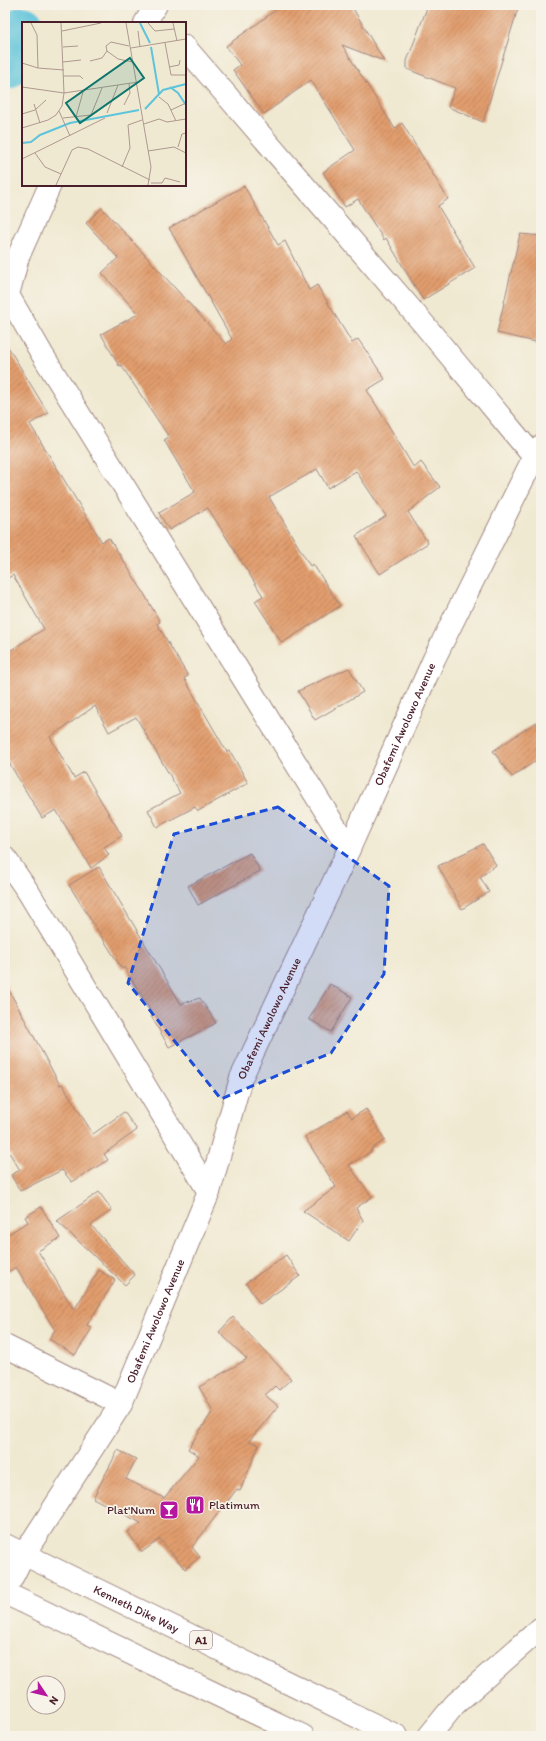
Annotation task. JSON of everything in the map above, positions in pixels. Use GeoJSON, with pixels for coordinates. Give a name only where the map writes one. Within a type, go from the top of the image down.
{"type":"FeatureCollection","features":[{"type":"Feature","properties":{"kind":"main road"},"geometry":{"type":"LineString","coordinates":[[186,48],[422,322],[537,451]]}},
{"type":"Feature","properties":{"kind":"main road"},"geometry":{"type":"LineString","coordinates":[[50,186],[18,257],[8,295],[42,354],[350,849]]}},
{"type":"Feature","properties":{"kind":"main road","name":"Obafemi Awolowo Avenue"},"geometry":{"type":"LineString","coordinates":[[5,1592],[15,1549],[121,1404],[209,1192],[241,1078],[350,849],[434,659],[537,451]]}},
{"type":"Feature","properties":{"kind":"main road"},"geometry":{"type":"LineString","coordinates":[[5,858],[29,893],[209,1192]]}},
{"type":"Feature","properties":{"kind":"main road"},"geometry":{"type":"LineString","coordinates":[[5,1346],[121,1404]]}},
{"type":"Feature","properties":{"kind":"main road","name":"Kenneth Dike Way"},"geometry":{"type":"LineString","coordinates":[[15,1549],[397,1736]]}},
{"type":"Feature","properties":{"kind":"main road"},"geometry":{"type":"LineString","coordinates":[[5,1592],[303,1736]]}},
{"type":"Feature","properties":{"kind":"main road"},"geometry":{"type":"LineString","coordinates":[[429,1736],[455,1704],[541,1628]]}},
{"type":"Feature","properties":{"kind":"highlighted area"},"geometry":{"type":"Polygon","coordinates":[[[278,807],[389,886],[384,974],[331,1053],[221,1099],[128,983],[174,834],[278,807]]]}},
{"type":"Feature","properties":{"kind":"building"},"geometry":{"type":"Polygon","coordinates":[[[283,5],[351,5],[384,61],[342,45],[395,129],[402,123],[448,199],[438,206],[475,268],[423,300],[386,238],[384,240],[358,199],[345,207],[323,172],[355,150],[311,80],[264,114],[233,70],[240,65],[226,46],[283,5]]]}},
{"type":"Feature","properties":{"kind":"building"},"geometry":{"type":"Polygon","coordinates":[[[428,5],[519,5],[483,122],[448,107],[455,88],[407,69],[407,61],[428,5]]]}},
{"type":"Feature","properties":{"kind":"building"},"geometry":{"type":"Polygon","coordinates":[[[244,186],[278,245],[285,241],[309,290],[317,285],[352,343],[358,339],[385,379],[367,390],[414,468],[421,462],[440,487],[408,512],[428,543],[380,574],[356,536],[386,516],[356,471],[328,488],[317,469],[269,497],[310,566],[313,564],[340,606],[282,643],[255,601],[263,596],[208,508],[169,530],[159,513],[195,492],[164,440],[169,437],[121,365],[119,366],[101,334],[138,314],[102,273],[118,258],[86,223],[102,208],[226,344],[232,339],[169,228],[244,186]]]}},
{"type":"Feature","properties":{"kind":"building"},"geometry":{"type":"Polygon","coordinates":[[[520,234],[541,236],[541,319],[536,342],[497,333],[520,234]]]}},
{"type":"Feature","properties":{"kind":"building"},"geometry":{"type":"Polygon","coordinates":[[[5,342],[48,413],[30,424],[102,542],[109,538],[142,590],[160,622],[157,624],[188,676],[184,678],[227,752],[230,751],[248,783],[198,811],[195,807],[157,827],[148,810],[180,793],[136,717],[109,732],[95,706],[50,737],[74,778],[84,772],[122,836],[104,847],[109,855],[91,868],[56,810],[42,818],[5,756],[5,654],[44,629],[13,575],[5,580],[5,342]]]}},
{"type":"Feature","properties":{"kind":"building"},"geometry":{"type":"Polygon","coordinates":[[[349,668],[363,692],[315,720],[298,691],[349,668]]]}},
{"type":"Feature","properties":{"kind":"building"},"geometry":{"type":"Polygon","coordinates":[[[541,719],[541,757],[512,777],[493,751],[541,719]]]}},
{"type":"Feature","properties":{"kind":"building"},"geometry":{"type":"Polygon","coordinates":[[[483,844],[496,865],[480,877],[489,892],[462,909],[438,866],[483,844]]]}},
{"type":"Feature","properties":{"kind":"building"},"geometry":{"type":"Polygon","coordinates":[[[250,853],[260,871],[198,905],[188,886],[250,853]]]}},
{"type":"Feature","properties":{"kind":"building"},"geometry":{"type":"Polygon","coordinates":[[[99,867],[181,1004],[200,998],[216,1023],[169,1047],[151,1016],[153,1015],[124,967],[122,969],[69,885],[99,867]]]}},
{"type":"Feature","properties":{"kind":"building"},"geometry":{"type":"Polygon","coordinates":[[[5,983],[60,1085],[62,1084],[93,1134],[124,1112],[137,1130],[104,1154],[108,1160],[72,1182],[62,1170],[20,1191],[11,1175],[20,1170],[5,1146],[5,983]]]}},
{"type":"Feature","properties":{"kind":"building"},"geometry":{"type":"Polygon","coordinates":[[[330,984],[352,997],[331,1032],[309,1019],[330,984]]]}},
{"type":"Feature","properties":{"kind":"building"},"geometry":{"type":"Polygon","coordinates":[[[366,1109],[385,1140],[371,1149],[372,1151],[349,1165],[372,1197],[356,1208],[363,1220],[349,1241],[303,1211],[336,1187],[305,1137],[347,1111],[352,1118],[366,1109]]]}},
{"type":"Feature","properties":{"kind":"building"},"geometry":{"type":"Polygon","coordinates":[[[99,1192],[112,1210],[91,1225],[135,1275],[125,1285],[57,1221],[99,1192]]]}},
{"type":"Feature","properties":{"kind":"building"},"geometry":{"type":"Polygon","coordinates":[[[41,1207],[60,1238],[38,1251],[74,1310],[99,1270],[115,1280],[87,1325],[92,1328],[75,1355],[49,1339],[55,1330],[16,1267],[5,1274],[5,1236],[28,1222],[25,1217],[41,1207]]]}},
{"type":"Feature","properties":{"kind":"building"},"geometry":{"type":"Polygon","coordinates":[[[286,1255],[300,1276],[260,1304],[246,1283],[286,1255]]]}},
{"type":"Feature","properties":{"kind":"building"},"geometry":{"type":"Polygon","coordinates":[[[233,1317],[291,1379],[279,1390],[275,1386],[265,1395],[278,1406],[249,1441],[259,1445],[240,1491],[237,1489],[192,1547],[200,1557],[185,1569],[160,1539],[142,1552],[128,1532],[141,1523],[93,1498],[118,1450],[136,1459],[126,1479],[164,1498],[199,1456],[188,1449],[213,1411],[199,1387],[247,1359],[219,1332],[233,1317]]]}},
{"type":"Feature","properties":{"kind":"waterway"},"geometry":{"type":"LineString","coordinates":[[5,68],[22,30]]}},
{"type":"Feature","properties":{"kind":"place","name":"Platimum"},"geometry":{"type":"Point","coordinates":[195,1505]}},
{"type":"Feature","properties":{"kind":"place","name":"Plat'Num"},"geometry":{"type":"Point","coordinates":[169,1510]}}]}
